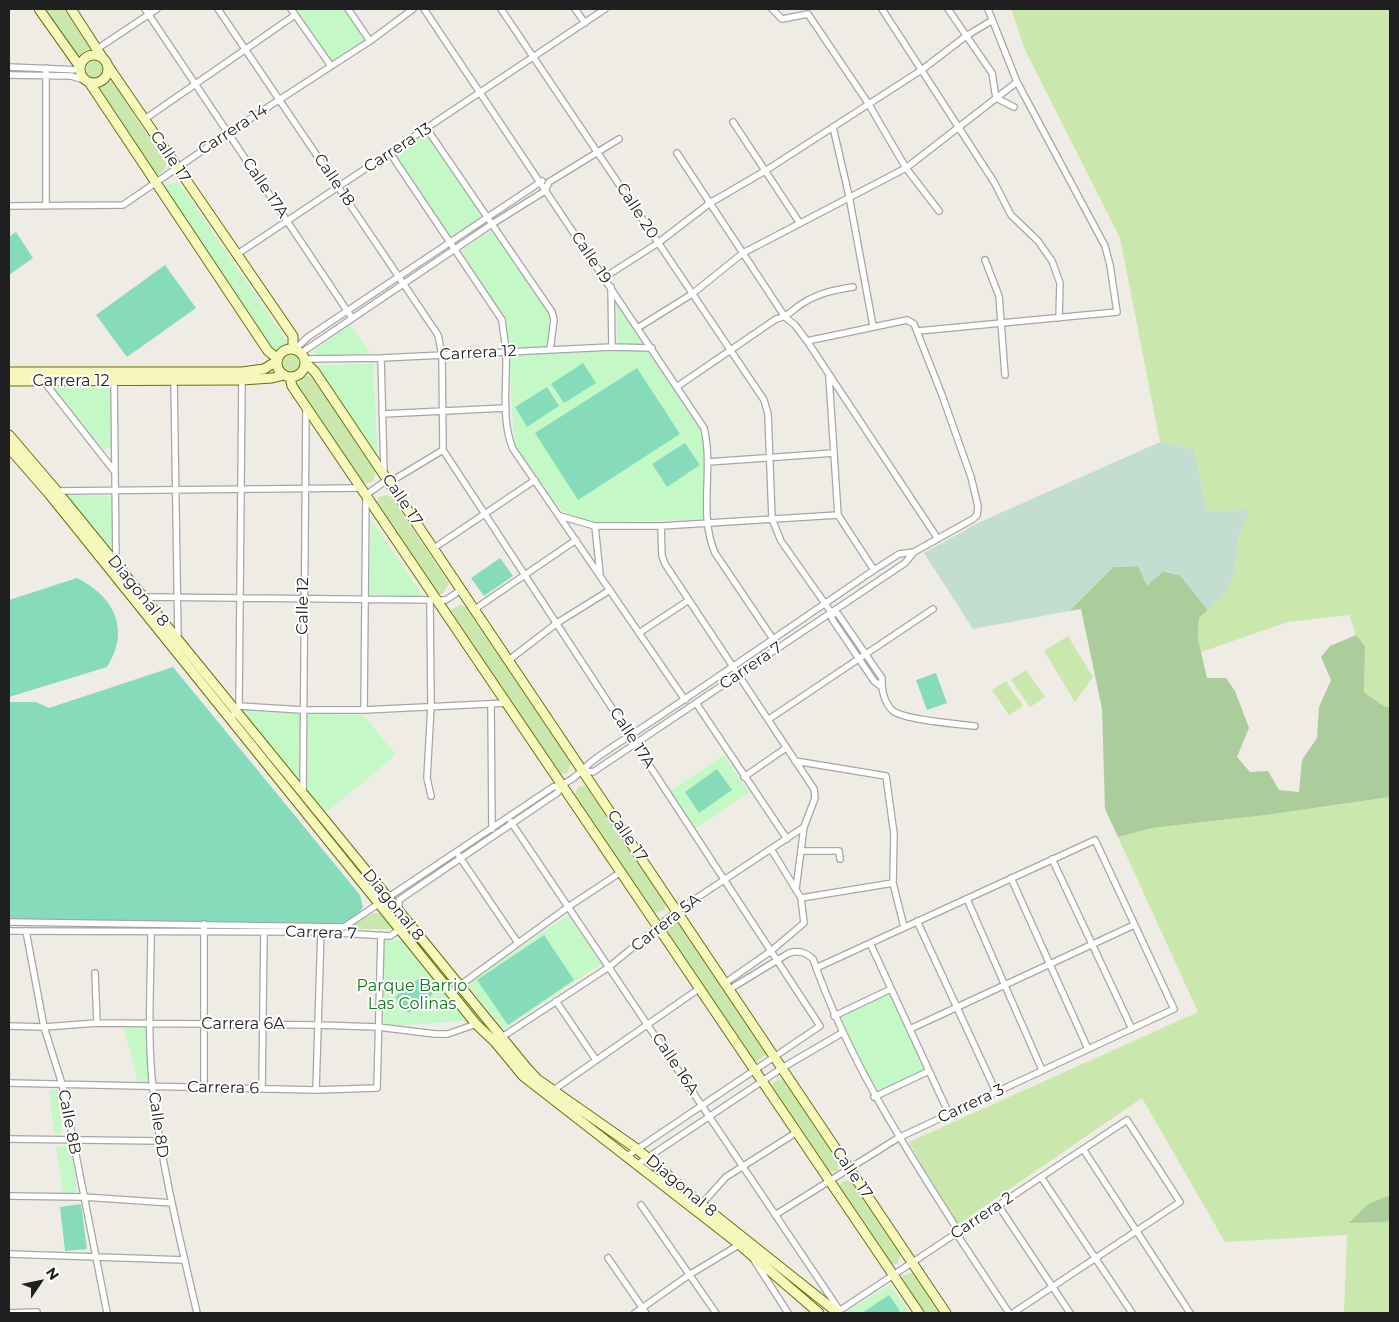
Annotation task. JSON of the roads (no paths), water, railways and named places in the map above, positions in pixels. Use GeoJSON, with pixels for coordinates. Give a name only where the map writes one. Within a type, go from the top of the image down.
{"type":"FeatureCollection","features":[{"type":"Feature","properties":{"kind":"street"},"geometry":{"type":"LineString","coordinates":[[39,9],[87,81]]}},
{"type":"Feature","properties":{"kind":"street"},"geometry":{"type":"LineString","coordinates":[[9,75],[71,76],[97,83],[104,80],[108,73],[108,66],[71,9]]}},
{"type":"Feature","properties":{"kind":"street"},"geometry":{"type":"LineString","coordinates":[[97,48],[147,12],[157,9]]}},
{"type":"Feature","properties":{"kind":"street","name":"Calle 18"},"geometry":{"type":"LineString","coordinates":[[218,9],[438,335],[442,355],[443,450]]}},
{"type":"Feature","properties":{"kind":"street"},"geometry":{"type":"LineString","coordinates":[[291,9],[331,66]]}},
{"type":"Feature","properties":{"kind":"street"},"geometry":{"type":"LineString","coordinates":[[348,9],[370,40]]}},
{"type":"Feature","properties":{"kind":"street","name":"Carrera 14"},"geometry":{"type":"LineString","coordinates":[[9,206],[123,205],[157,183],[177,167],[370,40],[413,9]]}},
{"type":"Feature","properties":{"kind":"street","name":"Calle 19"},"geometry":{"type":"LineString","coordinates":[[424,9],[480,95],[678,386],[704,428],[708,462],[707,523],[709,540],[715,553],[773,639]]}},
{"type":"Feature","properties":{"kind":"street","name":"Calle 20"},"geometry":{"type":"LineString","coordinates":[[501,9],[764,400],[768,414],[769,458]]}},
{"type":"Feature","properties":{"kind":"street"},"geometry":{"type":"LineString","coordinates":[[575,9],[584,23]]}},
{"type":"Feature","properties":{"kind":"street","name":"Carrera 13"},"geometry":{"type":"LineString","coordinates":[[236,256],[287,220],[480,95],[605,9]]}},
{"type":"Feature","properties":{"kind":"street"},"geometry":{"type":"LineString","coordinates":[[772,9],[782,19],[807,11],[868,103],[906,168],[939,211]]}},
{"type":"Feature","properties":{"kind":"street"},"geometry":{"type":"LineString","coordinates":[[882,9],[994,182],[1011,215],[1038,241],[1052,261],[1060,283],[1059,318]]}},
{"type":"Feature","properties":{"kind":"street"},"geometry":{"type":"LineString","coordinates":[[948,9],[992,73],[996,98]]}},
{"type":"Feature","properties":{"kind":"street"},"geometry":{"type":"LineString","coordinates":[[807,341],[906,320],[914,324],[918,331],[1117,312],[1110,265],[1104,246],[1017,82],[991,21],[988,9]]}},
{"type":"Feature","properties":{"kind":"street","name":"Calle 17A"},"geometry":{"type":"LineString","coordinates":[[147,12],[352,318]]}},
{"type":"Feature","properties":{"kind":"street"},"geometry":{"type":"LineString","coordinates":[[145,119],[295,15]]}},
{"type":"Feature","properties":{"kind":"street"},"geometry":{"type":"LineString","coordinates":[[605,277],[658,243],[710,203],[766,171],[922,69],[966,36],[991,21]]}},
{"type":"Feature","properties":{"kind":"street"},"geometry":{"type":"LineString","coordinates":[[80,69],[82,60],[88,56],[95,54],[102,57]]}},
{"type":"Feature","properties":{"kind":"street","name":"Calle 17"},"geometry":{"type":"LineString","coordinates":[[108,66],[236,256],[293,336],[300,354],[315,372],[462,589],[946,1313]]}},
{"type":"Feature","properties":{"kind":"street"},"geometry":{"type":"LineString","coordinates":[[9,67],[80,69]]}},
{"type":"Feature","properties":{"kind":"street"},"geometry":{"type":"LineString","coordinates":[[46,68],[44,75],[46,205]]}},
{"type":"Feature","properties":{"kind":"street","name":"Calle 17"},"geometry":{"type":"LineString","coordinates":[[87,81],[268,351],[277,360]]}},
{"type":"Feature","properties":{"kind":"street"},"geometry":{"type":"LineString","coordinates":[[638,327],[692,294],[743,254],[799,222],[906,168],[1017,82]]}},
{"type":"Feature","properties":{"kind":"street"},"geometry":{"type":"LineString","coordinates":[[996,98],[1014,107]]}},
{"type":"Feature","properties":{"kind":"street"},"geometry":{"type":"LineString","coordinates":[[733,122],[799,222]]}},
{"type":"Feature","properties":{"kind":"street"},"geometry":{"type":"LineString","coordinates":[[833,127],[849,196],[874,326]]}},
{"type":"Feature","properties":{"kind":"street"},"geometry":{"type":"LineString","coordinates":[[427,129],[552,312],[554,320],[550,350]]}},
{"type":"Feature","properties":{"kind":"street"},"geometry":{"type":"LineString","coordinates":[[549,182],[539,181],[348,311],[300,354],[300,374],[287,376],[278,368],[277,360],[283,351],[300,354],[403,283],[545,191],[549,182],[619,139]]}},
{"type":"Feature","properties":{"kind":"street"},"geometry":{"type":"LineString","coordinates":[[390,153],[456,248],[502,320],[506,352],[506,408],[510,442],[685,700]]}},
{"type":"Feature","properties":{"kind":"street"},"geometry":{"type":"LineString","coordinates":[[677,153],[785,317],[795,325],[807,341],[938,539]]}},
{"type":"Feature","properties":{"kind":"street"},"geometry":{"type":"LineString","coordinates":[[985,260],[998,296],[1005,375]]}},
{"type":"Feature","properties":{"kind":"street"},"geometry":{"type":"LineString","coordinates":[[611,287],[612,347]]}},
{"type":"Feature","properties":{"kind":"street"},"geometry":{"type":"LineString","coordinates":[[678,386],[776,319],[785,317],[801,304],[826,292],[853,287]]}},
{"type":"Feature","properties":{"kind":"street","name":"Carrera 7"},"geometry":{"type":"LineString","coordinates":[[9,932],[204,933],[321,930],[344,927],[387,897],[512,824],[557,793],[563,785],[584,771],[589,764],[630,735],[734,667],[874,570],[900,554],[914,552],[977,515],[978,506],[970,477],[918,331]]}},
{"type":"Feature","properties":{"kind":"street","name":"Carrera 12"},"geometry":{"type":"LineString","coordinates":[[300,354],[380,358],[612,347],[652,348]]}},
{"type":"Feature","properties":{"kind":"street"},"geometry":{"type":"LineString","coordinates":[[380,358],[387,479]]}},
{"type":"Feature","properties":{"kind":"street","name":"Carrera 12"},"geometry":{"type":"LineString","coordinates":[[242,376],[264,369],[277,360]]}},
{"type":"Feature","properties":{"kind":"street","name":"Carrera 12"},"geometry":{"type":"LineString","coordinates":[[9,372],[41,376],[242,376],[266,379],[287,376]]}},
{"type":"Feature","properties":{"kind":"street"},"geometry":{"type":"LineString","coordinates":[[828,375],[838,515],[874,570]]}},
{"type":"Feature","properties":{"kind":"street"},"geometry":{"type":"LineString","coordinates":[[41,376],[115,472]]}},
{"type":"Feature","properties":{"kind":"street","name":"Carrera 12"},"geometry":{"type":"LineString","coordinates":[[9,381],[41,376]]}},
{"type":"Feature","properties":{"kind":"street"},"geometry":{"type":"LineString","coordinates":[[114,376],[116,563]]}},
{"type":"Feature","properties":{"kind":"street"},"geometry":{"type":"LineString","coordinates":[[174,376],[178,597],[175,643]]}},
{"type":"Feature","properties":{"kind":"street"},"geometry":{"type":"LineString","coordinates":[[242,376],[240,598],[236,712],[364,710],[507,703]]}},
{"type":"Feature","properties":{"kind":"street","name":"Calle 17"},"geometry":{"type":"LineString","coordinates":[[287,376],[434,600],[563,785],[919,1313]]}},
{"type":"Feature","properties":{"kind":"street","name":"Calle 12"},"geometry":{"type":"LineString","coordinates":[[300,799],[306,407]]}},
{"type":"Feature","properties":{"kind":"street"},"geometry":{"type":"LineString","coordinates":[[382,414],[506,408]]}},
{"type":"Feature","properties":{"kind":"street","name":"Diagonal 8"},"geometry":{"type":"LineString","coordinates":[[9,435],[53,493],[175,643],[236,712],[379,903],[476,1024],[495,1042],[523,1076],[743,1243],[838,1312]]}},
{"type":"Feature","properties":{"kind":"street"},"geometry":{"type":"LineString","coordinates":[[96,449],[106,453],[114,447]]}},
{"type":"Feature","properties":{"kind":"street","name":"Diagonal 8"},"geometry":{"type":"LineString","coordinates":[[9,448],[53,493],[116,563],[140,599]]}},
{"type":"Feature","properties":{"kind":"street"},"geometry":{"type":"LineString","coordinates":[[53,493],[115,489],[176,490],[305,487],[363,492],[443,450]]}},
{"type":"Feature","properties":{"kind":"street","name":"Calle 17A"},"geometry":{"type":"LineString","coordinates":[[443,450],[820,1026],[774,1056]]}},
{"type":"Feature","properties":{"kind":"street"},"geometry":{"type":"LineString","coordinates":[[708,462],[834,453]]}},
{"type":"Feature","properties":{"kind":"street"},"geometry":{"type":"LineString","coordinates":[[769,458],[772,519],[780,541],[831,612],[832,619],[858,659],[874,681],[882,688]]}},
{"type":"Feature","properties":{"kind":"street"},"geometry":{"type":"LineString","coordinates":[[434,548],[534,480]]}},
{"type":"Feature","properties":{"kind":"street"},"geometry":{"type":"LineString","coordinates":[[363,492],[366,598],[364,710]]}},
{"type":"Feature","properties":{"kind":"street"},"geometry":{"type":"LineString","coordinates":[[559,516],[595,526],[661,526],[838,515]]}},
{"type":"Feature","properties":{"kind":"street"},"geometry":{"type":"LineString","coordinates":[[595,526],[601,577]]}},
{"type":"Feature","properties":{"kind":"street"},"geometry":{"type":"LineString","coordinates":[[661,526],[662,556],[665,564],[814,789],[815,798],[804,827],[796,890]]}},
{"type":"Feature","properties":{"kind":"street"},"geometry":{"type":"LineString","coordinates":[[475,609],[576,540]]}},
{"type":"Feature","properties":{"kind":"street","name":"Carrera 7"},"geometry":{"type":"LineString","coordinates":[[584,771],[593,772],[905,563],[914,552]]}},
{"type":"Feature","properties":{"kind":"street"},"geometry":{"type":"LineString","coordinates":[[140,599],[178,597],[446,600],[462,589]]}},
{"type":"Feature","properties":{"kind":"street"},"geometry":{"type":"LineString","coordinates":[[509,660],[557,624],[610,590]]}},
{"type":"Feature","properties":{"kind":"street"},"geometry":{"type":"LineString","coordinates":[[430,796],[427,784],[434,600]]}},
{"type":"Feature","properties":{"kind":"street"},"geometry":{"type":"LineString","coordinates":[[639,633],[690,600]]}},
{"type":"Feature","properties":{"kind":"street"},"geometry":{"type":"LineString","coordinates":[[769,719],[933,609]]}},
{"type":"Feature","properties":{"kind":"street"},"geometry":{"type":"LineString","coordinates":[[831,612],[838,614],[882,678],[882,688],[888,705],[894,712],[936,722],[975,726]]}},
{"type":"Feature","properties":{"kind":"street"},"geometry":{"type":"LineString","coordinates":[[696,703],[786,839]]}},
{"type":"Feature","properties":{"kind":"street"},"geometry":{"type":"LineString","coordinates":[[491,704],[492,829]]}},
{"type":"Feature","properties":{"kind":"street"},"geometry":{"type":"LineString","coordinates":[[744,777],[786,748]]}},
{"type":"Feature","properties":{"kind":"street"},"geometry":{"type":"LineString","coordinates":[[795,761],[886,776],[894,834],[893,883],[904,927]]}},
{"type":"Feature","properties":{"kind":"street","name":"Carrera 7"},"geometry":{"type":"LineString","coordinates":[[9,922],[204,924],[321,930],[390,936],[400,928],[402,922],[398,908],[399,900],[492,829],[553,787],[563,785]]}},
{"type":"Feature","properties":{"kind":"street","name":"Diagonal 8"},"geometry":{"type":"LineString","coordinates":[[300,799],[387,897],[458,986],[537,1079],[554,1089],[637,1149],[699,1208]]}},
{"type":"Feature","properties":{"kind":"street","name":"Calle 16A"},"geometry":{"type":"LineString","coordinates":[[508,818],[711,1116],[838,1312]]}},
{"type":"Feature","properties":{"kind":"street","name":"Carrera 5A"},"geometry":{"type":"LineString","coordinates":[[502,1037],[610,967],[677,911],[804,827]]}},
{"type":"Feature","properties":{"kind":"street"},"geometry":{"type":"LineString","coordinates":[[816,968],[1095,840],[1134,925],[910,1029]]}},
{"type":"Feature","properties":{"kind":"street"},"geometry":{"type":"LineString","coordinates":[[727,986],[801,927],[805,917],[801,898],[771,849]]}},
{"type":"Feature","properties":{"kind":"street"},"geometry":{"type":"LineString","coordinates":[[802,851],[839,851],[840,859]]}},
{"type":"Feature","properties":{"kind":"street"},"geometry":{"type":"LineString","coordinates":[[458,855],[518,943]]}},
{"type":"Feature","properties":{"kind":"street"},"geometry":{"type":"LineString","coordinates":[[1052,859],[1132,1028]]}},
{"type":"Feature","properties":{"kind":"street"},"geometry":{"type":"LineString","coordinates":[[458,986],[568,907],[622,872]]}},
{"type":"Feature","properties":{"kind":"street"},"geometry":{"type":"LineString","coordinates":[[1011,878],[1088,1049]]}},
{"type":"Feature","properties":{"kind":"street"},"geometry":{"type":"LineString","coordinates":[[801,898],[893,883]]}},
{"type":"Feature","properties":{"kind":"street"},"geometry":{"type":"LineString","coordinates":[[967,899],[1042,1070]]}},
{"type":"Feature","properties":{"kind":"street"},"geometry":{"type":"LineString","coordinates":[[917,921],[996,1092]]}},
{"type":"Feature","properties":{"kind":"street"},"geometry":{"type":"LineString","coordinates":[[204,924],[204,1088]]}},
{"type":"Feature","properties":{"kind":"street","name":"Carrera 3"},"geometry":{"type":"LineString","coordinates":[[775,1215],[898,1138],[1174,1009],[1134,925]]}},
{"type":"Feature","properties":{"kind":"street"},"geometry":{"type":"LineString","coordinates":[[316,1090],[321,930]]}},
{"type":"Feature","properties":{"kind":"street","name":"Calle 8B"},"geometry":{"type":"LineString","coordinates":[[26,931],[44,1027],[62,1084],[107,1313]]}},
{"type":"Feature","properties":{"kind":"street","name":"Calle 8D"},"geometry":{"type":"LineString","coordinates":[[151,932],[150,1024],[152,1086],[159,1141],[197,1313]]}},
{"type":"Feature","properties":{"kind":"street"},"geometry":{"type":"LineString","coordinates":[[262,1089],[264,932]]}},
{"type":"Feature","properties":{"kind":"street"},"geometry":{"type":"LineString","coordinates":[[378,1026],[382,936]]}},
{"type":"Feature","properties":{"kind":"street"},"geometry":{"type":"LineString","coordinates":[[870,943],[949,1114]]}},
{"type":"Feature","properties":{"kind":"street"},"geometry":{"type":"LineString","coordinates":[[727,986],[776,959],[797,951],[806,953],[813,959],[834,1016],[874,1097],[1009,1313]]}},
{"type":"Feature","properties":{"kind":"street"},"geometry":{"type":"LineString","coordinates":[[96,973],[97,1023]]}},
{"type":"Feature","properties":{"kind":"street"},"geometry":{"type":"LineString","coordinates":[[547,1096],[554,1089],[700,988]]}},
{"type":"Feature","properties":{"kind":"street"},"geometry":{"type":"LineString","coordinates":[[834,1016],[891,989]]}},
{"type":"Feature","properties":{"kind":"street"},"geometry":{"type":"LineString","coordinates":[[556,1001],[596,1060]]}},
{"type":"Feature","properties":{"kind":"street","name":"Carrera 6A"},"geometry":{"type":"LineString","coordinates":[[9,1026],[44,1027],[97,1023],[378,1026],[448,1034],[476,1024]]}},
{"type":"Feature","properties":{"kind":"street","name":"Carrera 6"},"geometry":{"type":"LineString","coordinates":[[9,1083],[316,1090],[377,1088],[378,1026]]}},
{"type":"Feature","properties":{"kind":"street"},"geometry":{"type":"LineString","coordinates":[[638,1164],[782,1068],[842,1033]]}},
{"type":"Feature","properties":{"kind":"street"},"geometry":{"type":"LineString","coordinates":[[627,1156],[774,1056]]}},
{"type":"Feature","properties":{"kind":"street"},"geometry":{"type":"LineString","coordinates":[[874,1097],[929,1071]]}},
{"type":"Feature","properties":{"kind":"street","name":"Carrera 2"},"geometry":{"type":"LineString","coordinates":[[838,1312],[1126,1120],[1180,1202],[1137,1231]]}},
{"type":"Feature","properties":{"kind":"street"},"geometry":{"type":"LineString","coordinates":[[699,1208],[726,1177],[797,1132]]}},
{"type":"Feature","properties":{"kind":"street"},"geometry":{"type":"LineString","coordinates":[[9,1139],[159,1141]]}},
{"type":"Feature","properties":{"kind":"street"},"geometry":{"type":"LineString","coordinates":[[1083,1149],[1187,1312]]}},
{"type":"Feature","properties":{"kind":"street"},"geometry":{"type":"LineString","coordinates":[[1041,1177],[1132,1313]]}},
{"type":"Feature","properties":{"kind":"street"},"geometry":{"type":"LineString","coordinates":[[9,1196],[84,1197],[172,1203]]}},
{"type":"Feature","properties":{"kind":"street"},"geometry":{"type":"LineString","coordinates":[[641,1205],[716,1313]]}},
{"type":"Feature","properties":{"kind":"street"},"geometry":{"type":"LineString","coordinates":[[998,1205],[1070,1313]]}},
{"type":"Feature","properties":{"kind":"street"},"geometry":{"type":"LineString","coordinates":[[1013,1313],[1137,1231]]}},
{"type":"Feature","properties":{"kind":"street"},"geometry":{"type":"LineString","coordinates":[[635,1313],[644,1311],[689,1275],[743,1243]]}},
{"type":"Feature","properties":{"kind":"street","name":"Diagonal 8"},"geometry":{"type":"LineString","coordinates":[[743,1243],[750,1254],[819,1313]]}},
{"type":"Feature","properties":{"kind":"street"},"geometry":{"type":"LineString","coordinates":[[9,1254],[185,1260]]}},
{"type":"Feature","properties":{"kind":"street"},"geometry":{"type":"LineString","coordinates":[[750,1254],[788,1313]]}},
{"type":"Feature","properties":{"kind":"street"},"geometry":{"type":"LineString","coordinates":[[608,1258],[644,1311]]}},
{"type":"Feature","properties":{"kind":"street"},"geometry":{"type":"LineString","coordinates":[[9,1313],[38,1312]]}},
{"type":"Feature","properties":{"kind":"park label","name":"Parque Barrio Las Colinas"},"geometry":{"type":"Point","coordinates":[412,995]}}]}
